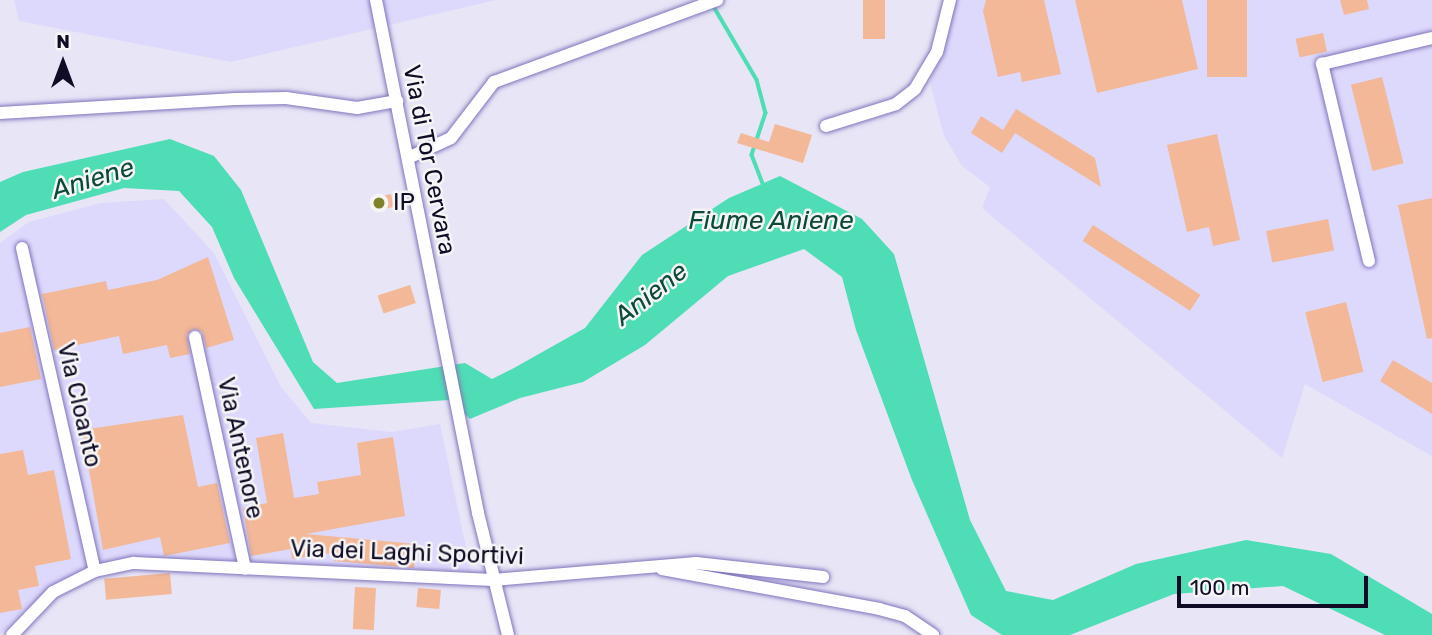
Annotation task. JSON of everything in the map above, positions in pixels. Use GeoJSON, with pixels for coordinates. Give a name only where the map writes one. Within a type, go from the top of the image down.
{"type":"FeatureCollection","features":[{"type":"Feature","properties":{"kind":"street","name":"Via di Tor Cervara"},"geometry":{"type":"LineString","coordinates":[[376,0],[493,580]]}},
{"type":"Feature","properties":{"kind":"street"},"geometry":{"type":"LineString","coordinates":[[408,158],[451,138],[494,82],[717,0]]}},
{"type":"Feature","properties":{"kind":"street"},"geometry":{"type":"LineString","coordinates":[[826,126],[896,104],[915,89],[937,52],[950,0]]}},
{"type":"Feature","properties":{"kind":"street"},"geometry":{"type":"LineString","coordinates":[[1369,261],[1322,64],[1432,38]]}},
{"type":"Feature","properties":{"kind":"street"},"geometry":{"type":"LineString","coordinates":[[0,113],[236,99],[286,98],[357,108],[397,101]]}},
{"type":"Feature","properties":{"kind":"street","name":"Via Cloanto"},"geometry":{"type":"LineString","coordinates":[[22,248],[95,571]]}},
{"type":"Feature","properties":{"kind":"street","name":"Via Antenore"},"geometry":{"type":"LineString","coordinates":[[195,337],[245,569]]}},
{"type":"Feature","properties":{"kind":"street","name":"Via dei Laghi Sportivi"},"geometry":{"type":"LineString","coordinates":[[12,635],[52,592],[95,571],[134,564],[493,580],[696,563],[823,577]]}},
{"type":"Feature","properties":{"kind":"street"},"geometry":{"type":"LineString","coordinates":[[658,567],[879,609],[905,617],[933,635]]}},
{"type":"Feature","properties":{"kind":"street"},"geometry":{"type":"LineString","coordinates":[[493,580],[508,635]]}},
{"type":"Feature","properties":{"kind":"shaded area"},"geometry":{"type":"Polygon","coordinates":[[[14,0],[496,0],[231,62],[19,21],[14,0]]]}},
{"type":"Feature","properties":{"kind":"shaded area"},"geometry":{"type":"Polygon","coordinates":[[[955,0],[1432,0],[1432,456],[1305,384],[1282,458],[982,208],[990,187],[962,166],[944,136],[930,83],[955,0]]]}},
{"type":"Feature","properties":{"kind":"shaded area"},"geometry":{"type":"Polygon","coordinates":[[[164,199],[214,253],[281,387],[311,423],[391,432],[440,424],[471,571],[152,558],[75,575],[23,611],[0,635],[0,243],[29,222],[101,203],[164,199]]]}},
{"type":"Feature","properties":{"kind":"water","name":"Fiume Aniene"},"geometry":{"type":"Polygon","coordinates":[[[170,139],[214,156],[241,190],[313,362],[337,383],[465,363],[492,379],[585,328],[642,255],[729,198],[780,176],[862,219],[894,254],[970,520],[1006,591],[1053,600],[1136,564],[1246,540],[1331,554],[1432,614],[1432,635],[1385,635],[1283,586],[1174,594],[1070,635],[1002,635],[971,615],[912,480],[856,330],[842,277],[804,249],[728,276],[645,345],[583,382],[520,398],[470,419],[449,400],[314,409],[234,278],[212,227],[179,191],[124,188],[26,215],[0,232],[0,182],[23,172],[170,139]]]}},
{"type":"Feature","properties":{"kind":"building"},"geometry":{"type":"Polygon","coordinates":[[[863,0],[885,0],[885,39],[863,39],[863,0]]]}},
{"type":"Feature","properties":{"kind":"building"},"geometry":{"type":"Polygon","coordinates":[[[986,0],[1044,0],[1061,74],[1022,82],[1020,72],[998,77],[983,11],[986,0]]]}},
{"type":"Feature","properties":{"kind":"building"},"geometry":{"type":"Polygon","coordinates":[[[1075,0],[1182,0],[1198,69],[1097,93],[1075,0]]]}},
{"type":"Feature","properties":{"kind":"building"},"geometry":{"type":"Polygon","coordinates":[[[1207,0],[1247,0],[1247,77],[1207,77],[1207,0]]]}},
{"type":"Feature","properties":{"kind":"building"},"geometry":{"type":"Polygon","coordinates":[[[1340,0],[1367,0],[1369,9],[1344,15],[1340,0]]]}},
{"type":"Feature","properties":{"kind":"building"},"geometry":{"type":"Polygon","coordinates":[[[1323,33],[1327,52],[1300,57],[1296,39],[1323,33]]]}},
{"type":"Feature","properties":{"kind":"building"},"geometry":{"type":"Polygon","coordinates":[[[1382,77],[1404,163],[1372,171],[1351,85],[1382,77]]]}},
{"type":"Feature","properties":{"kind":"building"},"geometry":{"type":"Polygon","coordinates":[[[1016,109],[1095,158],[1101,187],[1015,133],[1002,153],[971,133],[981,116],[1003,130],[1016,109]]]}},
{"type":"Feature","properties":{"kind":"building"},"geometry":{"type":"Polygon","coordinates":[[[775,124],[812,135],[803,163],[737,143],[741,133],[769,142],[775,124]]]}},
{"type":"Feature","properties":{"kind":"building"},"geometry":{"type":"Polygon","coordinates":[[[1217,134],[1240,240],[1213,246],[1209,227],[1187,232],[1167,145],[1217,134]]]}},
{"type":"Feature","properties":{"kind":"building"},"geometry":{"type":"Polygon","coordinates":[[[391,194],[394,207],[375,211],[372,198],[391,194]]]}},
{"type":"Feature","properties":{"kind":"building"},"geometry":{"type":"Polygon","coordinates":[[[1432,198],[1432,338],[1427,339],[1398,205],[1432,198]]]}},
{"type":"Feature","properties":{"kind":"building"},"geometry":{"type":"Polygon","coordinates":[[[1328,219],[1334,250],[1272,262],[1266,231],[1328,219]]]}},
{"type":"Feature","properties":{"kind":"building"},"geometry":{"type":"Polygon","coordinates":[[[1093,225],[1200,295],[1190,311],[1083,241],[1093,225]]]}},
{"type":"Feature","properties":{"kind":"building"},"geometry":{"type":"Polygon","coordinates":[[[208,257],[234,340],[206,348],[202,332],[193,329],[187,335],[190,354],[170,358],[167,345],[123,354],[119,336],[54,350],[42,294],[106,281],[108,290],[157,280],[208,257]]]}},
{"type":"Feature","properties":{"kind":"building"},"geometry":{"type":"Polygon","coordinates":[[[410,285],[416,303],[384,314],[378,296],[410,285]]]}},
{"type":"Feature","properties":{"kind":"building"},"geometry":{"type":"Polygon","coordinates":[[[1346,302],[1363,372],[1323,382],[1305,312],[1346,302]]]}},
{"type":"Feature","properties":{"kind":"building"},"geometry":{"type":"Polygon","coordinates":[[[30,327],[41,379],[0,387],[0,333],[30,327]]]}},
{"type":"Feature","properties":{"kind":"building"},"geometry":{"type":"Polygon","coordinates":[[[1393,360],[1432,383],[1432,414],[1380,381],[1393,360]]]}},
{"type":"Feature","properties":{"kind":"building"},"geometry":{"type":"Polygon","coordinates":[[[183,415],[198,487],[217,483],[230,543],[164,556],[160,537],[103,550],[82,430],[183,415]]]}},
{"type":"Feature","properties":{"kind":"building"},"geometry":{"type":"Polygon","coordinates":[[[283,433],[294,498],[319,494],[317,482],[361,475],[357,443],[393,437],[405,516],[306,534],[416,544],[414,568],[334,561],[332,553],[292,559],[291,549],[251,556],[243,508],[267,503],[256,438],[283,433]]]}},
{"type":"Feature","properties":{"kind":"building"},"geometry":{"type":"Polygon","coordinates":[[[23,450],[28,475],[54,470],[71,559],[35,566],[39,586],[18,590],[22,609],[0,613],[0,454],[23,450]]]}},
{"type":"Feature","properties":{"kind":"building"},"geometry":{"type":"Polygon","coordinates":[[[170,573],[172,594],[106,600],[104,579],[170,573]]]}},
{"type":"Feature","properties":{"kind":"building"},"geometry":{"type":"Polygon","coordinates":[[[355,587],[376,588],[374,630],[353,629],[355,587]]]}},
{"type":"Feature","properties":{"kind":"building"},"geometry":{"type":"Polygon","coordinates":[[[418,588],[441,590],[439,609],[416,607],[418,588]]]}},
{"type":"Feature","properties":{"kind":"waterway"},"geometry":{"type":"LineString","coordinates":[[713,5],[757,80],[766,113],[752,155],[764,187]]}},
{"type":"Feature","properties":{"kind":"place","name":"IP"},"geometry":{"type":"Point","coordinates":[379,203]}},
{"type":"Feature","properties":{"kind":"water label","name":"Aniene"},"geometry":{"type":"Point","coordinates":[93,179]}},
{"type":"Feature","properties":{"kind":"water label","name":"Aniene"},"geometry":{"type":"Point","coordinates":[651,294]}}]}
